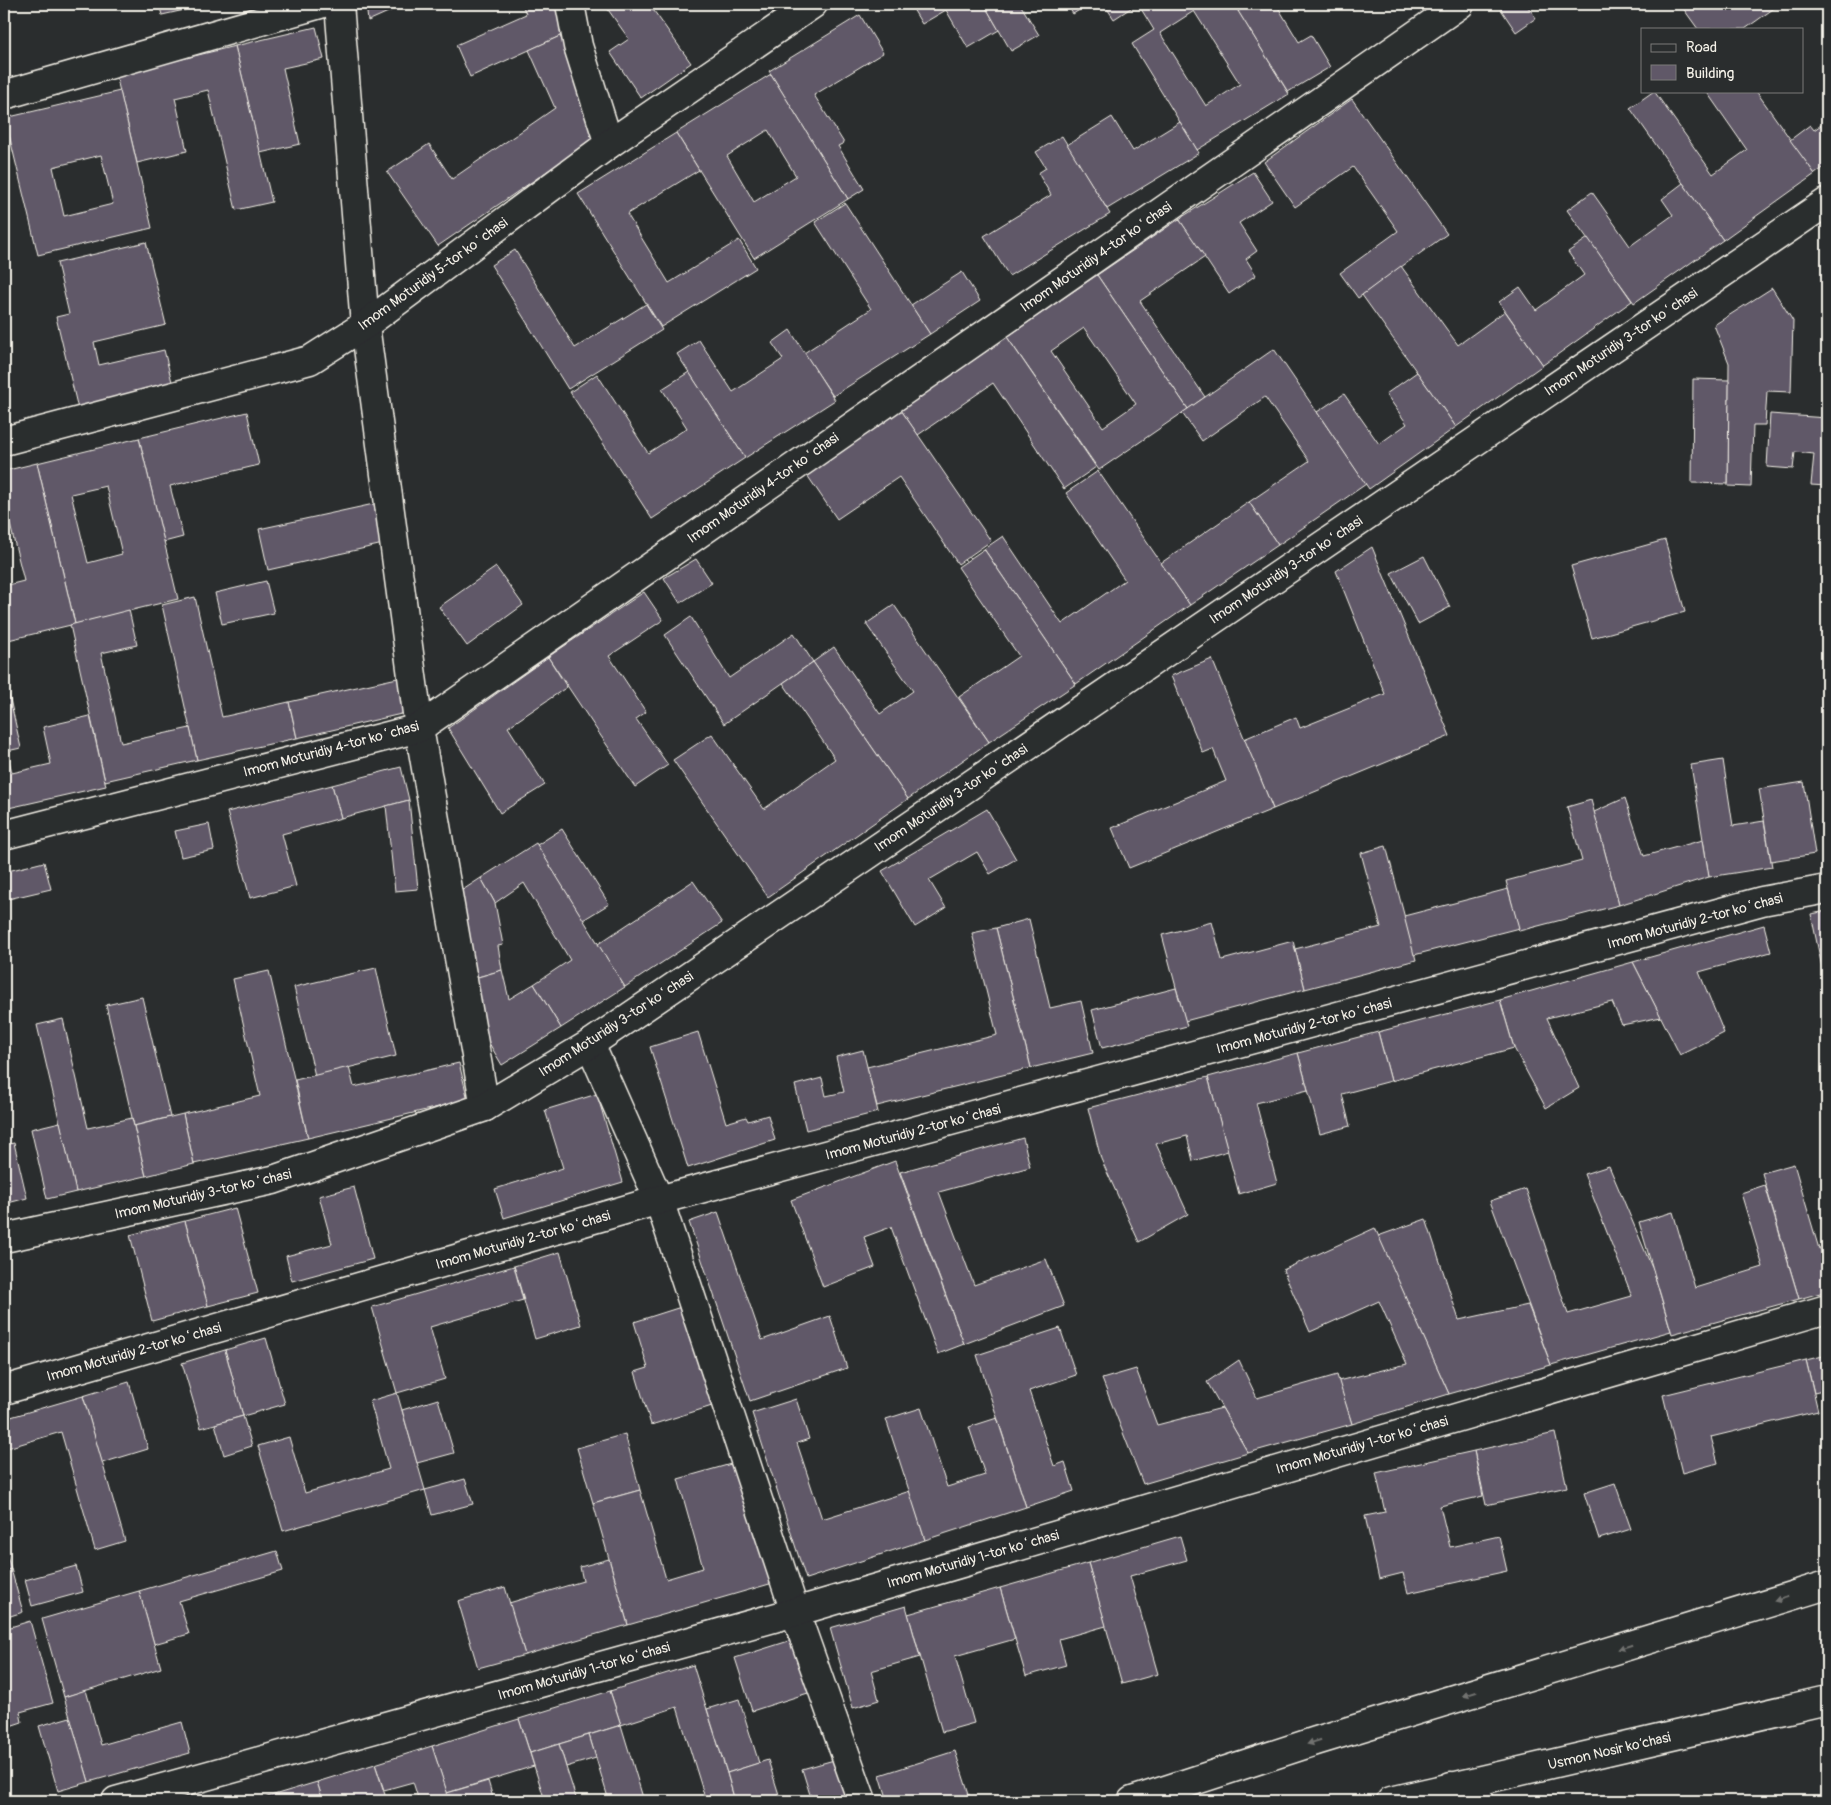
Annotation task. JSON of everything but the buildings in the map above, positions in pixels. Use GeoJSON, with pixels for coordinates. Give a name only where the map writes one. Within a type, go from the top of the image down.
{"type":"FeatureCollection","features":[{"type":"Feature","properties":{"kind":"street"},"geometry":{"type":"LineString","coordinates":[[4,95],[320,4]]}},
{"type":"Feature","properties":{"kind":"street"},"geometry":{"type":"LineString","coordinates":[[339,4],[365,325],[419,728],[485,1107]]}},
{"type":"Feature","properties":{"kind":"street"},"geometry":{"type":"LineString","coordinates":[[570,4],[578,46],[609,144]]}},
{"type":"Feature","properties":{"kind":"street","name":"Imom Moturidiy 5-tor koʻchasi"},"geometry":{"type":"LineString","coordinates":[[4,441],[310,360],[365,325],[609,144],[813,4]]}},
{"type":"Feature","properties":{"kind":"street","name":"Imom Moturidiy 4-tor koʻchasi"},"geometry":{"type":"LineString","coordinates":[[4,834],[419,728],[1460,4]]}},
{"type":"Feature","properties":{"kind":"street","name":"Imom Moturidiy 3-tor koʻchasi"},"geometry":{"type":"LineString","coordinates":[[4,1238],[273,1180],[485,1107],[590,1044],[1827,202]]}},
{"type":"Feature","properties":{"kind":"street","name":"Imom Moturidiy 2-tor koʻchasi"},"geometry":{"type":"LineString","coordinates":[[4,1390],[659,1200],[1743,907],[1827,889]]}},
{"type":"Feature","properties":{"kind":"street"},"geometry":{"type":"LineString","coordinates":[[590,1044],[659,1200],[796,1612],[862,1801]]}},
{"type":"Feature","properties":{"kind":"street","name":"Imom Moturidiy 1-tor koʻchasi"},"geometry":{"type":"LineString","coordinates":[[116,1801],[796,1612],[1827,1309]]}},
{"type":"Feature","properties":{"kind":"street"},"geometry":{"type":"LineString","coordinates":[[1132,1801],[1316,1741],[1827,1585]]}},
{"type":"Feature","properties":{"kind":"street","name":"Usmon Nosir ko‘chasi"},"geometry":{"type":"LineString","coordinates":[[1391,1801],[1827,1700]]}},
{"type":"Feature","properties":{"kind":"street"},"geometry":{"type":"LineString","coordinates":[[1451,1786],[1480,1801]]}}]}
